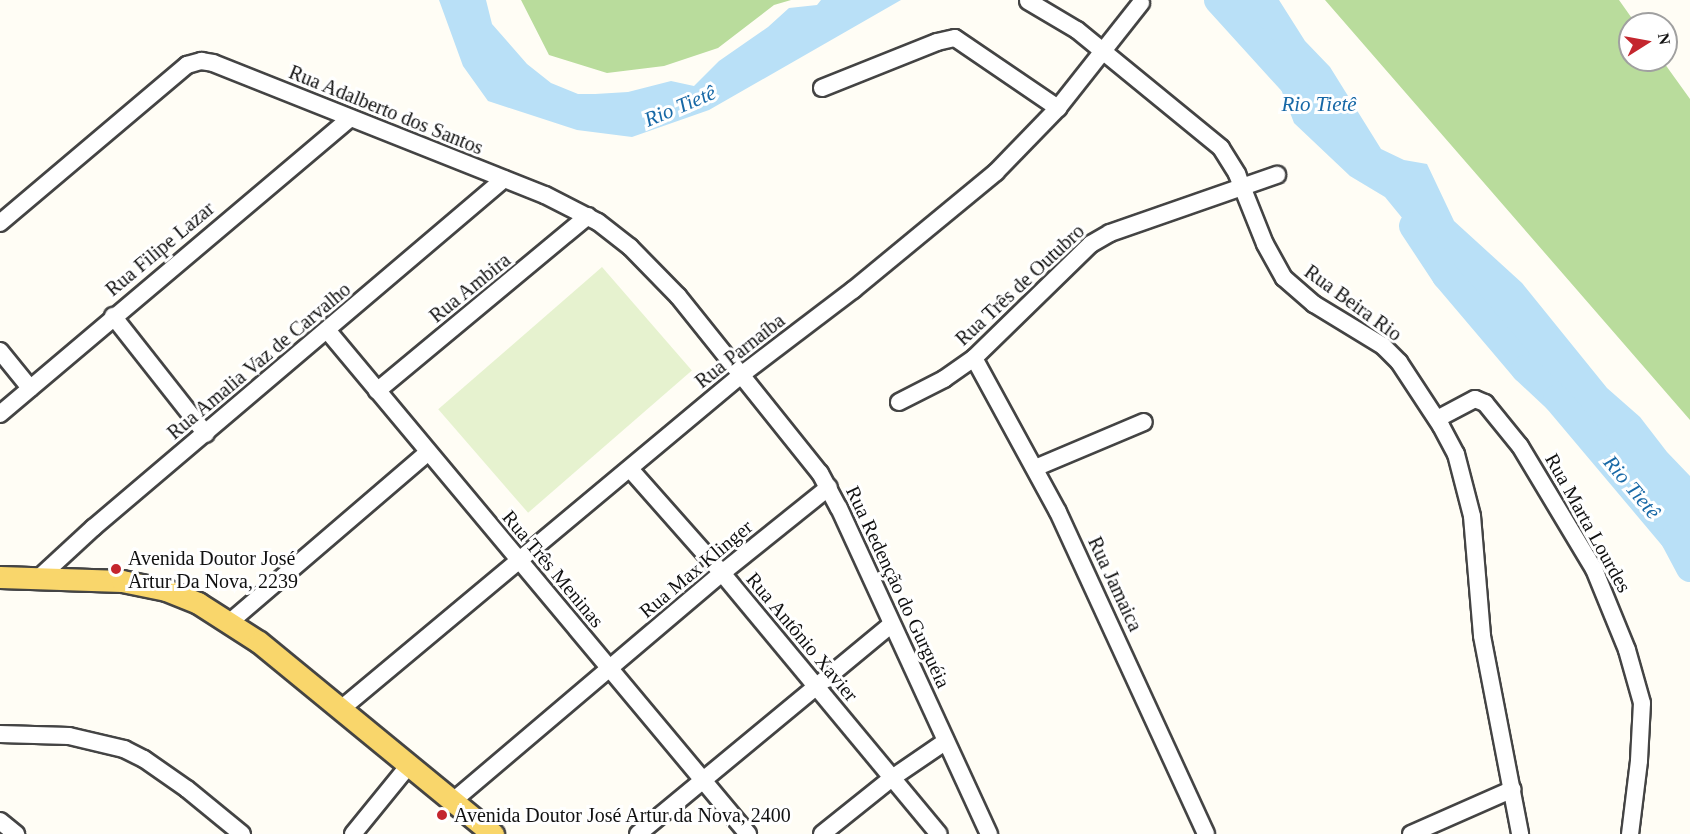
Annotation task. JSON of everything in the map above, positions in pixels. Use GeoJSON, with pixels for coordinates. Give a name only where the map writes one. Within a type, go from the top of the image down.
{"type":"FeatureCollection","features":[{"type":"Feature","properties":{"kind":"main road"},"geometry":{"type":"LineString","coordinates":[[0,577],[41,576],[146,585],[198,603],[230,622],[341,709],[493,834]]}},
{"type":"Feature","properties":{"kind":"street","name":"Rua Beira Rio"},"geometry":{"type":"LineString","coordinates":[[1028,1],[1068,24],[1105,51],[1212,139],[1229,160],[1265,244],[1284,278],[1314,304],[1383,346],[1399,362],[1437,420],[1456,454],[1466,482],[1476,547],[1482,636],[1520,834]]}},
{"type":"Feature","properties":{"kind":"street","name":"Rua Parnaíba"},"geometry":{"type":"LineString","coordinates":[[341,709],[741,375],[862,283],[996,172],[1058,108],[1141,3]]}},
{"type":"Feature","properties":{"kind":"street"},"geometry":{"type":"LineString","coordinates":[[822,88],[937,42],[956,38],[1058,108]]}},
{"type":"Feature","properties":{"kind":"street","name":"Rua Adalberto dos Santos"},"geometry":{"type":"LineString","coordinates":[[0,222],[195,62],[213,63],[504,179],[588,216],[613,232],[652,268],[741,375]]}},
{"type":"Feature","properties":{"kind":"street","name":"Rua Filipe Lazar"},"geometry":{"type":"LineString","coordinates":[[0,414],[113,316],[349,119]]}},
{"type":"Feature","properties":{"kind":"street","name":"Rua Três de Outubro"},"geometry":{"type":"LineString","coordinates":[[899,402],[944,379],[974,358],[1091,244],[1127,225],[1277,175]]}},
{"type":"Feature","properties":{"kind":"street","name":"Rua Amalia Vaz de Carvalho"},"geometry":{"type":"LineString","coordinates":[[41,576],[93,528],[504,179]]}},
{"type":"Feature","properties":{"kind":"street","name":"Rua Ambira"},"geometry":{"type":"LineString","coordinates":[[377,391],[588,216]]}},
{"type":"Feature","properties":{"kind":"street"},"geometry":{"type":"LineString","coordinates":[[113,316],[206,434]]}},
{"type":"Feature","properties":{"kind":"street","name":"Rua Três Meninas"},"geometry":{"type":"LineString","coordinates":[[327,330],[748,834]]}},
{"type":"Feature","properties":{"kind":"street"},"geometry":{"type":"LineString","coordinates":[[0,351],[30,388]]}},
{"type":"Feature","properties":{"kind":"street","name":"Rua Jamaica"},"geometry":{"type":"LineString","coordinates":[[974,358],[1035,468],[1098,596],[1206,834]]}},
{"type":"Feature","properties":{"kind":"street","name":"Rua Redenção do Gurguéia"},"geometry":{"type":"LineString","coordinates":[[741,375],[807,454],[829,487],[988,834]]}},
{"type":"Feature","properties":{"kind":"street","name":"Rua Marta Lourdes"},"geometry":{"type":"LineString","coordinates":[[1437,420],[1475,399],[1485,403],[1526,455],[1594,568],[1611,604],[1635,674],[1642,717],[1630,834]]}},
{"type":"Feature","properties":{"kind":"street"},"geometry":{"type":"LineString","coordinates":[[1035,468],[1144,422]]}},
{"type":"Feature","properties":{"kind":"street"},"geometry":{"type":"LineString","coordinates":[[230,622],[428,452]]}},
{"type":"Feature","properties":{"kind":"street","name":"Rua Antônio Xavier"},"geometry":{"type":"LineString","coordinates":[[630,469],[722,573],[939,834]]}},
{"type":"Feature","properties":{"kind":"street","name":"Rua Max Klinger"},"geometry":{"type":"LineString","coordinates":[[453,801],[722,573],[829,487]]}},
{"type":"Feature","properties":{"kind":"street"},"geometry":{"type":"LineString","coordinates":[[638,834],[891,625]]}},
{"type":"Feature","properties":{"kind":"street"},"geometry":{"type":"LineString","coordinates":[[0,734],[69,736],[124,749],[144,759],[187,789],[242,834]]}},
{"type":"Feature","properties":{"kind":"street"},"geometry":{"type":"LineString","coordinates":[[822,834],[892,778],[946,741]]}},
{"type":"Feature","properties":{"kind":"street"},"geometry":{"type":"LineString","coordinates":[[353,834],[409,765]]}},
{"type":"Feature","properties":{"kind":"street"},"geometry":{"type":"LineString","coordinates":[[1411,834],[1513,789]]}},
{"type":"Feature","properties":{"kind":"street"},"geometry":{"type":"LineString","coordinates":[[0,821],[16,834]]}},
{"type":"Feature","properties":{"kind":"green space"},"geometry":{"type":"Polygon","coordinates":[[[521,0],[791,0],[774,5],[718,48],[664,66],[607,73],[549,55],[521,0]]]}},
{"type":"Feature","properties":{"kind":"green space"},"geometry":{"type":"Polygon","coordinates":[[[1325,0],[1619,0],[1628,12],[1618,12],[1618,72],[1671,72],[1690,99],[1690,420],[1325,0]]]}},
{"type":"Feature","properties":{"kind":"green space"},"geometry":{"type":"Polygon","coordinates":[[[602,267],[692,370],[528,513],[438,409],[602,267]]]}},
{"type":"Feature","properties":{"kind":"water","name":"Rio Tietê"},"geometry":{"type":"Polygon","coordinates":[[[439,0],[486,0],[492,24],[527,64],[551,83],[578,94],[595,94],[628,92],[671,81],[694,86],[719,61],[768,27],[789,8],[817,5],[821,0],[901,0],[709,110],[632,137],[577,130],[488,101],[463,66],[439,0]]]}},
{"type":"Feature","properties":{"kind":"water","name":"Rio Tietê"},"geometry":{"type":"Polygon","coordinates":[[[1222,0],[1279,0],[1305,41],[1330,67],[1381,149],[1404,160],[1427,164],[1454,221],[1522,283],[1607,388],[1640,417],[1667,452],[1690,476],[1690,556],[1683,539],[1661,529],[1627,495],[1625,462],[1448,274],[1385,197],[1350,176],[1294,123],[1266,50],[1222,0]]]}},
{"type":"Feature","properties":{"kind":"waterway","name":"Rio Tietê"},"geometry":{"type":"LineString","coordinates":[[1218,0],[1295,85]]}},
{"type":"Feature","properties":{"kind":"waterway","name":"Rio Tietê"},"geometry":{"type":"LineString","coordinates":[[1413,226],[1446,276],[1525,369],[1557,399],[1674,538],[1690,568]]}},
{"type":"Feature","properties":{"kind":"place","name":"Avenida Doutor José Artur Da Nova, 2239"},"geometry":{"type":"Point","coordinates":[116,569]}},
{"type":"Feature","properties":{"kind":"place","name":"Avenida Doutor José Artur da Nova, 2400"},"geometry":{"type":"Point","coordinates":[442,815]}}]}
